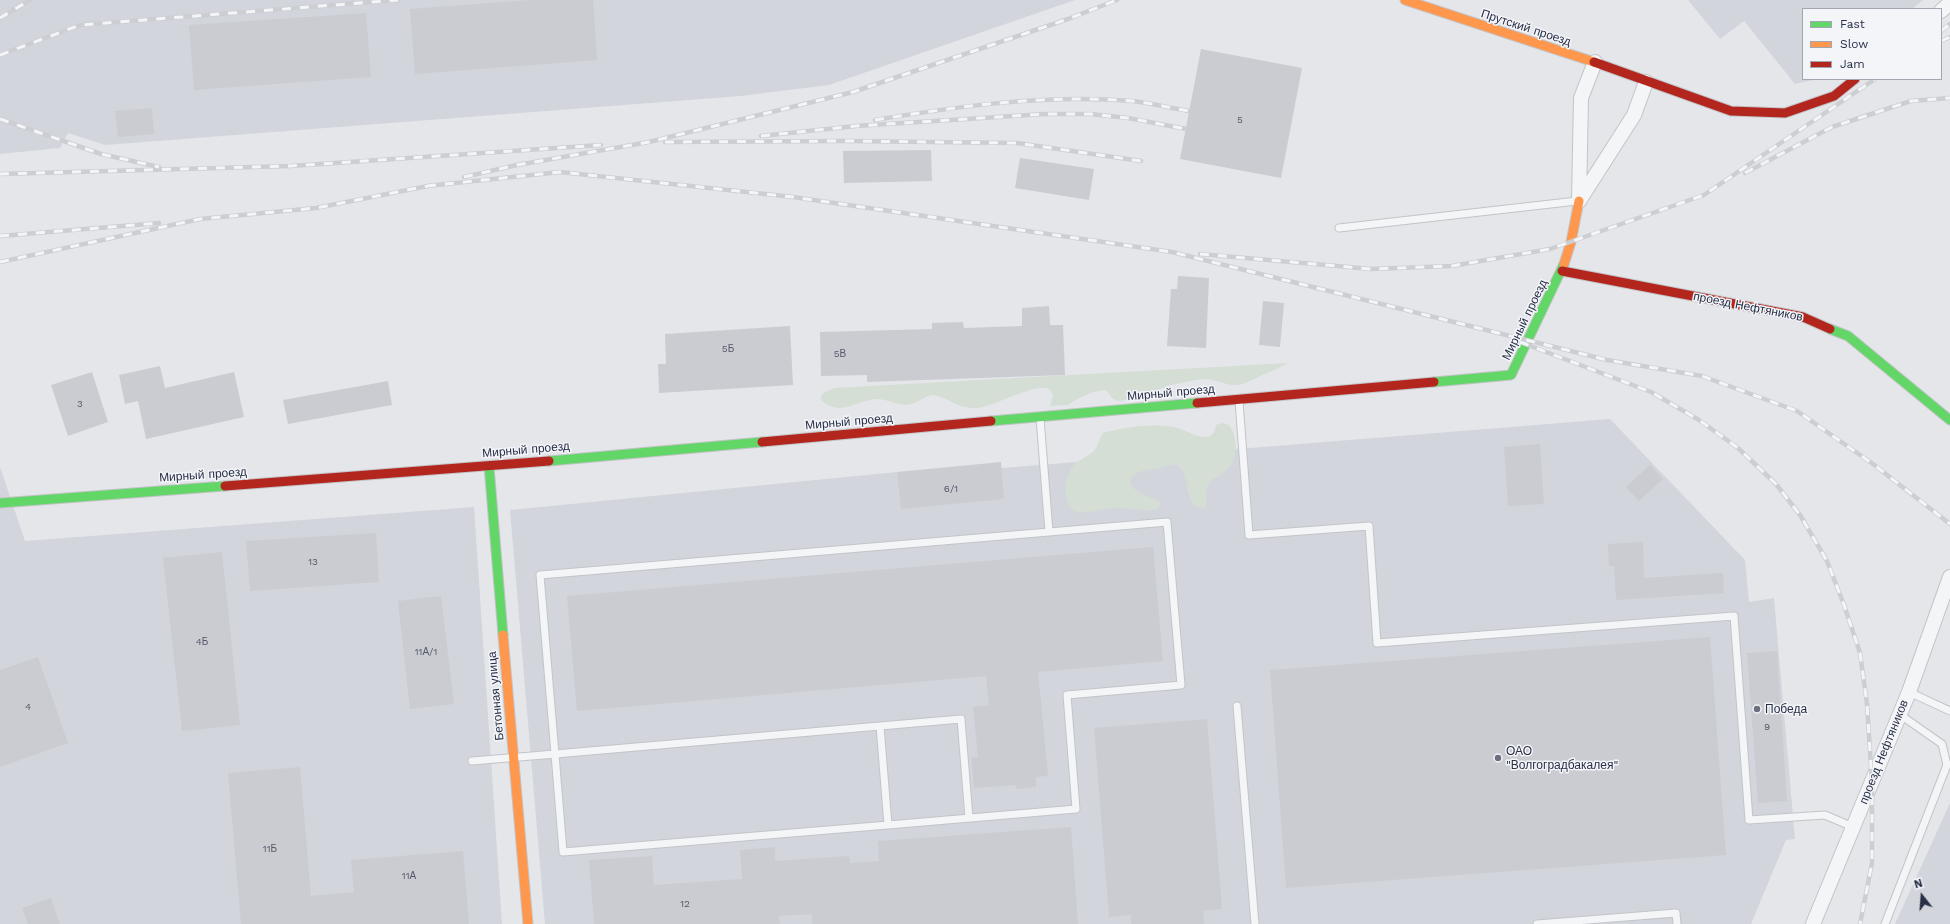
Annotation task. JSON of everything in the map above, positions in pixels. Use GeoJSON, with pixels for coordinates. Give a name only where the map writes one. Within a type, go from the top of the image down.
{"type":"FeatureCollection","features":[{"type":"Feature","properties":{"kind":"street","name":"Прутский проезд"},"geometry":{"type":"LineString","coordinates":[[1405,0],[1595,62],[1646,82],[1731,111],[1785,113],[1834,96],[1854,80]]}},
{"type":"Feature","properties":{"kind":"street"},"geometry":{"type":"LineString","coordinates":[[1942,10],[1950,3]]}},
{"type":"Feature","properties":{"kind":"street"},"geometry":{"type":"LineString","coordinates":[[1579,201],[1581,98],[1595,62]]}},
{"type":"Feature","properties":{"kind":"street"},"geometry":{"type":"LineString","coordinates":[[1579,201],[1634,116],[1646,82]]}},
{"type":"Feature","properties":{"kind":"street","name":"Мирный проезд"},"geometry":{"type":"LineString","coordinates":[[0,503],[489,466],[1511,375],[1562,271],[1571,242],[1579,201]]}},
{"type":"Feature","properties":{"kind":"street","name":"проезд Нефтяников"},"geometry":{"type":"LineString","coordinates":[[1562,271],[1803,317],[1848,336],[1950,420]]}},
{"type":"Feature","properties":{"kind":"street","name":"Бетонная улица"},"geometry":{"type":"LineString","coordinates":[[489,466],[528,924]]}},
{"type":"Feature","properties":{"kind":"street","name":"проезд Нефтяников"},"geometry":{"type":"LineString","coordinates":[[1813,924],[1908,692],[1950,577]]}},
{"type":"Feature","properties":{"kind":"lane"},"geometry":{"type":"LineString","coordinates":[[1339,228],[1579,201]]}},
{"type":"Feature","properties":{"kind":"lane"},"geometry":{"type":"LineString","coordinates":[[1239,399],[1249,535],[1369,526],[1378,643],[1734,616],[1749,820],[1826,815],[1853,827]]}},
{"type":"Feature","properties":{"kind":"lane"},"geometry":{"type":"LineString","coordinates":[[1040,417],[1049,532]]}},
{"type":"Feature","properties":{"kind":"lane"},"geometry":{"type":"LineString","coordinates":[[1167,522],[1181,685],[1067,695],[1076,808],[563,852],[540,575],[1049,532],[1167,522]]}},
{"type":"Feature","properties":{"kind":"lane"},"geometry":{"type":"LineString","coordinates":[[1908,692],[1950,711]]}},
{"type":"Feature","properties":{"kind":"lane"},"geometry":{"type":"LineString","coordinates":[[1237,706],[1255,924]]}},
{"type":"Feature","properties":{"kind":"lane"},"geometry":{"type":"LineString","coordinates":[[1885,924],[1947,765],[1942,744],[1899,714]]}},
{"type":"Feature","properties":{"kind":"lane"},"geometry":{"type":"LineString","coordinates":[[472,761],[961,719],[969,818]]}},
{"type":"Feature","properties":{"kind":"lane"},"geometry":{"type":"LineString","coordinates":[[880,726],[888,825]]}},
{"type":"Feature","properties":{"kind":"lane"},"geometry":{"type":"LineString","coordinates":[[1537,924],[1676,912],[1676,924]]}},
{"type":"Feature","properties":{"kind":"shaded area"},"geometry":{"type":"Polygon","coordinates":[[[0,0],[1075,0],[829,85],[741,96],[105,145],[68,133],[60,148],[0,154],[0,0]]]}},
{"type":"Feature","properties":{"kind":"shaded area"},"geometry":{"type":"Polygon","coordinates":[[[1688,0],[1923,0],[1913,8],[1802,8],[1802,80],[1813,80],[1795,84],[1744,21],[1720,39],[1688,0]]]}},
{"type":"Feature","properties":{"kind":"shaded area"},"geometry":{"type":"Polygon","coordinates":[[[1289,363],[1243,384],[1231,385],[1208,379],[1196,380],[1171,385],[1137,398],[1119,401],[1113,399],[1106,390],[1093,392],[1068,405],[1050,406],[1053,394],[1050,390],[1044,388],[1026,391],[993,404],[977,408],[964,407],[939,396],[933,395],[906,405],[877,399],[842,408],[835,408],[821,400],[822,394],[834,388],[1289,363]]]}},
{"type":"Feature","properties":{"kind":"shaded area"},"geometry":{"type":"Polygon","coordinates":[[[1610,419],[1745,560],[1749,602],[1774,598],[1795,839],[1786,840],[1751,924],[545,924],[510,510],[897,472],[1002,468],[1610,419]]]}},
{"type":"Feature","properties":{"kind":"shaded area"},"geometry":{"type":"Polygon","coordinates":[[[1222,423],[1229,425],[1232,430],[1236,449],[1235,455],[1230,467],[1208,484],[1206,493],[1206,509],[1198,507],[1193,503],[1185,476],[1182,470],[1175,465],[1140,472],[1130,480],[1138,492],[1161,503],[1158,509],[1147,510],[1113,508],[1080,512],[1075,511],[1070,507],[1065,491],[1071,469],[1076,463],[1093,452],[1103,433],[1129,427],[1157,425],[1174,427],[1195,435],[1209,437],[1214,432],[1216,425],[1222,423]]]}},
{"type":"Feature","properties":{"kind":"shaded area"},"geometry":{"type":"Polygon","coordinates":[[[0,467],[25,541],[474,507],[502,924],[0,924],[0,467]]]}},
{"type":"Feature","properties":{"kind":"shaded area"},"geometry":{"type":"Polygon","coordinates":[[[1950,803],[1950,924],[1895,924],[1950,803]]]}},
{"type":"Feature","properties":{"kind":"building"},"geometry":{"type":"Polygon","coordinates":[[[530,0],[593,0],[597,60],[415,74],[410,9],[530,0]]]}},
{"type":"Feature","properties":{"kind":"building"},"geometry":{"type":"Polygon","coordinates":[[[366,13],[371,77],[194,90],[189,25],[366,13]]]}},
{"type":"Feature","properties":{"kind":"building"},"geometry":{"type":"Polygon","coordinates":[[[1201,49],[1302,68],[1281,178],[1180,159],[1201,49]]]}},
{"type":"Feature","properties":{"kind":"building"},"geometry":{"type":"Polygon","coordinates":[[[152,108],[154,134],[118,137],[115,111],[152,108]]]}},
{"type":"Feature","properties":{"kind":"building"},"geometry":{"type":"Polygon","coordinates":[[[931,150],[932,181],[844,183],[843,151],[931,150]]]}},
{"type":"Feature","properties":{"kind":"building"},"geometry":{"type":"Polygon","coordinates":[[[1020,158],[1094,169],[1089,200],[1015,188],[1020,158]]]}},
{"type":"Feature","properties":{"kind":"building"},"geometry":{"type":"Polygon","coordinates":[[[1178,276],[1209,278],[1206,348],[1167,346],[1171,289],[1177,289],[1178,276]]]}},
{"type":"Feature","properties":{"kind":"building"},"geometry":{"type":"Polygon","coordinates":[[[1263,301],[1284,303],[1280,347],[1259,345],[1263,301]]]}},
{"type":"Feature","properties":{"kind":"building"},"geometry":{"type":"Polygon","coordinates":[[[1049,306],[1050,325],[1063,325],[1065,375],[867,382],[867,375],[821,376],[820,332],[932,329],[932,323],[963,322],[964,328],[1022,326],[1022,308],[1049,306]]]}},
{"type":"Feature","properties":{"kind":"building"},"geometry":{"type":"Polygon","coordinates":[[[790,326],[793,385],[659,393],[658,364],[666,364],[665,334],[790,326]]]}},
{"type":"Feature","properties":{"kind":"building"},"geometry":{"type":"Polygon","coordinates":[[[160,366],[165,388],[234,372],[244,417],[146,439],[138,401],[125,404],[119,375],[160,366]]]}},
{"type":"Feature","properties":{"kind":"building"},"geometry":{"type":"Polygon","coordinates":[[[92,372],[108,422],[68,436],[51,385],[92,372]]]}},
{"type":"Feature","properties":{"kind":"building"},"geometry":{"type":"Polygon","coordinates":[[[388,381],[392,405],[288,424],[283,400],[388,381]]]}},
{"type":"Feature","properties":{"kind":"building"},"geometry":{"type":"Polygon","coordinates":[[[1540,444],[1544,504],[1508,506],[1504,447],[1540,444]]]}},
{"type":"Feature","properties":{"kind":"building"},"geometry":{"type":"Polygon","coordinates":[[[1001,462],[1004,499],[901,509],[897,472],[1001,462]]]}},
{"type":"Feature","properties":{"kind":"building"},"geometry":{"type":"Polygon","coordinates":[[[1650,465],[1663,479],[1639,501],[1626,487],[1650,465]]]}},
{"type":"Feature","properties":{"kind":"building"},"geometry":{"type":"Polygon","coordinates":[[[376,533],[379,582],[250,591],[246,541],[376,533]]]}},
{"type":"Feature","properties":{"kind":"building"},"geometry":{"type":"Polygon","coordinates":[[[1643,542],[1644,578],[1723,573],[1724,593],[1616,600],[1614,566],[1609,566],[1608,544],[1643,542]]]}},
{"type":"Feature","properties":{"kind":"building"},"geometry":{"type":"Polygon","coordinates":[[[1153,547],[1163,661],[1038,672],[1048,776],[1036,777],[1036,787],[1016,789],[1016,785],[974,788],[971,758],[978,757],[973,707],[989,705],[986,676],[577,711],[567,596],[1153,547]]]}},
{"type":"Feature","properties":{"kind":"building"},"geometry":{"type":"Polygon","coordinates":[[[222,552],[240,725],[182,731],[163,558],[222,552]]]}},
{"type":"Feature","properties":{"kind":"building"},"geometry":{"type":"Polygon","coordinates":[[[441,596],[454,704],[410,709],[398,601],[441,596]]]}},
{"type":"Feature","properties":{"kind":"building","name":"ОАО \"Волгоградбакалея\""},"geometry":{"type":"Polygon","coordinates":[[[1710,637],[1726,855],[1286,888],[1270,670],[1710,637]]]}},
{"type":"Feature","properties":{"kind":"building"},"geometry":{"type":"Polygon","coordinates":[[[1777,651],[1787,801],[1758,803],[1747,653],[1777,651]]]}},
{"type":"Feature","properties":{"kind":"building"},"geometry":{"type":"Polygon","coordinates":[[[38,657],[68,743],[0,767],[0,670],[38,657]]]}},
{"type":"Feature","properties":{"kind":"building"},"geometry":{"type":"Polygon","coordinates":[[[1207,719],[1222,909],[1203,911],[1204,924],[1131,924],[1131,915],[1109,917],[1094,728],[1207,719]]]}},
{"type":"Feature","properties":{"kind":"building"},"geometry":{"type":"Polygon","coordinates":[[[300,767],[311,896],[354,892],[351,860],[463,851],[469,924],[241,924],[228,773],[300,767]]]}},
{"type":"Feature","properties":{"kind":"building"},"geometry":{"type":"Polygon","coordinates":[[[1071,827],[1078,924],[812,924],[812,914],[779,916],[780,924],[594,924],[589,860],[652,856],[654,885],[742,879],[740,850],[775,847],[775,861],[849,856],[850,863],[879,861],[878,841],[1071,827]]]}},
{"type":"Feature","properties":{"kind":"building"},"geometry":{"type":"Polygon","coordinates":[[[51,898],[60,924],[28,924],[22,908],[51,898]]]}},
{"type":"Feature","properties":{"kind":"railway"},"geometry":{"type":"LineString","coordinates":[[0,18],[30,0]]}},
{"type":"Feature","properties":{"kind":"railway"},"geometry":{"type":"LineString","coordinates":[[0,55],[80,25],[398,0]]}},
{"type":"Feature","properties":{"kind":"railway"},"geometry":{"type":"LineString","coordinates":[[464,177],[517,165],[649,142],[853,92],[1068,19],[1117,0]]}},
{"type":"Feature","properties":{"kind":"railway"},"geometry":{"type":"LineString","coordinates":[[1942,30],[1950,24]]}},
{"type":"Feature","properties":{"kind":"railway"},"geometry":{"type":"LineString","coordinates":[[1942,41],[1950,37]]}},
{"type":"Feature","properties":{"kind":"railway"},"geometry":{"type":"LineString","coordinates":[[1200,254],[1371,269],[1452,266],[1550,249],[1704,195],[1874,80]]}},
{"type":"Feature","properties":{"kind":"railway"},"geometry":{"type":"LineString","coordinates":[[1745,173],[1832,127],[1911,101],[1950,98]]}},
{"type":"Feature","properties":{"kind":"railway"},"geometry":{"type":"LineString","coordinates":[[875,120],[971,106],[1035,100],[1068,99],[1132,101],[1189,111]]}},
{"type":"Feature","properties":{"kind":"railway"},"geometry":{"type":"LineString","coordinates":[[761,136],[856,126],[1045,114],[1090,114],[1128,118],[1186,129]]}},
{"type":"Feature","properties":{"kind":"railway"},"geometry":{"type":"LineString","coordinates":[[0,119],[101,154],[159,167]]}},
{"type":"Feature","properties":{"kind":"railway"},"geometry":{"type":"LineString","coordinates":[[665,142],[846,141],[1017,143],[1141,161]]}},
{"type":"Feature","properties":{"kind":"railway"},"geometry":{"type":"LineString","coordinates":[[0,174],[291,166],[601,145]]}},
{"type":"Feature","properties":{"kind":"railway"},"geometry":{"type":"LineString","coordinates":[[427,186],[560,172],[793,197],[1172,252],[1607,360],[1702,376],[1797,411],[1873,464],[1950,524]]}},
{"type":"Feature","properties":{"kind":"railway"},"geometry":{"type":"LineString","coordinates":[[0,262],[200,219],[316,208],[433,185]]}},
{"type":"Feature","properties":{"kind":"railway"},"geometry":{"type":"LineString","coordinates":[[0,236],[159,223]]}},
{"type":"Feature","properties":{"kind":"railway"},"geometry":{"type":"LineString","coordinates":[[1520,342],[1651,392],[1699,420],[1738,448],[1776,484],[1800,515],[1827,561],[1860,653],[1867,704],[1872,782],[1872,863],[1860,924]]}},
{"type":"Feature","properties":{"kind":"traffic: fast"},"geometry":{"type":"LineString","coordinates":[[1434,382],[1511,375],[1564,264]]}},
{"type":"Feature","properties":{"kind":"traffic: fast"},"geometry":{"type":"LineString","coordinates":[[1830,329],[1848,336],[1950,420]]}},
{"type":"Feature","properties":{"kind":"traffic: fast"},"geometry":{"type":"LineString","coordinates":[[991,421],[1197,403]]}},
{"type":"Feature","properties":{"kind":"traffic: fast"},"geometry":{"type":"LineString","coordinates":[[549,461],[762,442]]}},
{"type":"Feature","properties":{"kind":"traffic: fast"},"geometry":{"type":"LineString","coordinates":[[489,466],[503,635]]}},
{"type":"Feature","properties":{"kind":"traffic: fast"},"geometry":{"type":"LineString","coordinates":[[0,503],[225,486]]}},
{"type":"Feature","properties":{"kind":"traffic: slow"},"geometry":{"type":"LineString","coordinates":[[1405,0],[1594,62]]}},
{"type":"Feature","properties":{"kind":"traffic: slow"},"geometry":{"type":"LineString","coordinates":[[1564,264],[1571,242],[1579,201]]}},
{"type":"Feature","properties":{"kind":"traffic: slow"},"geometry":{"type":"LineString","coordinates":[[503,635],[528,924]]}},
{"type":"Feature","properties":{"kind":"traffic: jam"},"geometry":{"type":"LineString","coordinates":[[1594,62],[1731,111],[1785,113],[1834,96],[1854,80]]}},
{"type":"Feature","properties":{"kind":"traffic: jam"},"geometry":{"type":"LineString","coordinates":[[1562,271],[1803,317],[1830,329]]}},
{"type":"Feature","properties":{"kind":"traffic: jam"},"geometry":{"type":"LineString","coordinates":[[1197,403],[1434,382]]}},
{"type":"Feature","properties":{"kind":"traffic: jam"},"geometry":{"type":"LineString","coordinates":[[762,442],[991,421]]}},
{"type":"Feature","properties":{"kind":"traffic: jam"},"geometry":{"type":"LineString","coordinates":[[225,486],[549,461]]}},
{"type":"Feature","properties":{"kind":"place","name":"Победа"},"geometry":{"type":"Point","coordinates":[1757,709]}},
{"type":"Feature","properties":{"kind":"place","name":"ОАО \"Волгоградбакалея\""},"geometry":{"type":"Point","coordinates":[1498,758]}}]}
